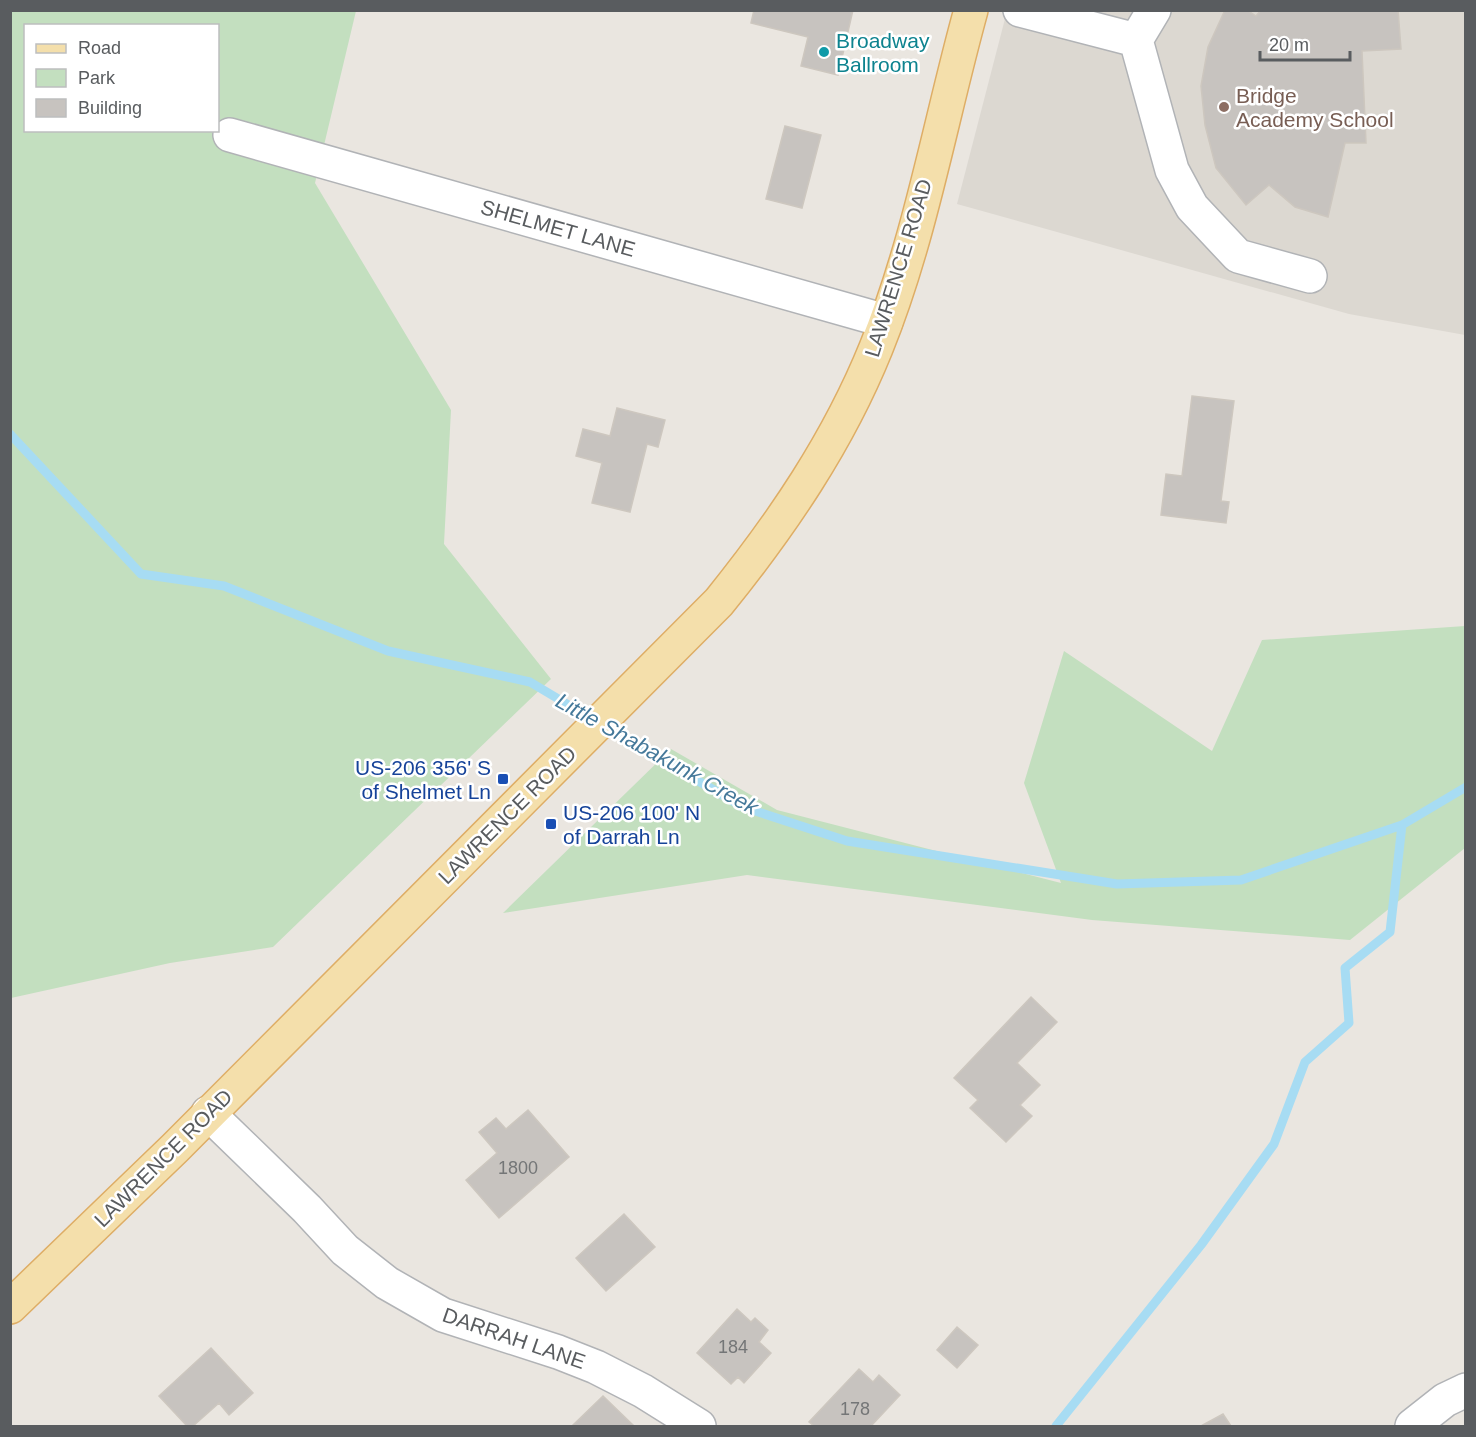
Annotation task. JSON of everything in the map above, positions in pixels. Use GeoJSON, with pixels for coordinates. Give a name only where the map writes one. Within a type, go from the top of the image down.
{"type":"FeatureCollection","features":[{"type":"Feature","properties":{"kind":"main road","name":"LAWRENCE ROAD"},"geometry":{"type":"LineString","coordinates":[[10,1307],[208,1113],[719,602],[768,541],[812,476],[842,421],[886,321],[910,246],[971,10]]}},
{"type":"Feature","properties":{"kind":"street"},"geometry":{"type":"LineString","coordinates":[[1020,10],[1136,40]]}},
{"type":"Feature","properties":{"kind":"street"},"geometry":{"type":"LineString","coordinates":[[1154,10],[1136,40],[1172,170],[1192,207],[1238,256],[1310,276]]}},
{"type":"Feature","properties":{"kind":"street","name":"SHELMET LANE"},"geometry":{"type":"LineString","coordinates":[[230,135],[886,321]]}},
{"type":"Feature","properties":{"kind":"street","name":"DARRAH LANE"},"geometry":{"type":"LineString","coordinates":[[208,1113],[307,1209],[345,1250],[387,1283],[443,1315],[596,1367],[642,1391],[699,1426]]}},
{"type":"Feature","properties":{"kind":"street"},"geometry":{"type":"LineString","coordinates":[[1412,1426],[1445,1400],[1466,1390]]}},
{"type":"Feature","properties":{"kind":"shaded area","name":"Bridge Academy School"},"geometry":{"type":"Polygon","coordinates":[[[1007,11],[1465,11],[1465,335],[1349,314],[957,204],[1007,11]]]}},
{"type":"Feature","properties":{"kind":"green space"},"geometry":{"type":"Polygon","coordinates":[[[10,11],[356,11],[315,183],[451,410],[444,544],[551,679],[273,947],[170,963],[11,998],[10,11]]]}},
{"type":"Feature","properties":{"kind":"green space"},"geometry":{"type":"Polygon","coordinates":[[[1465,626],[1465,848],[1350,940],[1092,920],[747,875],[503,913],[671,749],[777,810],[1061,883],[1024,783],[1064,651],[1212,751],[1262,640],[1465,626]]]}},
{"type":"Feature","properties":{"kind":"building","name":"Broadway Ballroom"},"geometry":{"type":"Polygon","coordinates":[[[754,10],[853,10],[838,75],[801,66],[808,37],[751,23],[754,10]]]}},
{"type":"Feature","properties":{"kind":"building"},"geometry":{"type":"Polygon","coordinates":[[[1225,10],[1247,10],[1256,16],[1261,10],[1398,10],[1401,49],[1362,51],[1366,143],[1345,143],[1328,217],[1295,207],[1269,185],[1246,205],[1216,168],[1205,125],[1201,86],[1208,47],[1225,10]]]}},
{"type":"Feature","properties":{"kind":"building"},"geometry":{"type":"Polygon","coordinates":[[[785,126],[821,135],[802,208],[766,199],[785,126]]]}},
{"type":"Feature","properties":{"kind":"building"},"geometry":{"type":"Polygon","coordinates":[[[1192,396],[1234,401],[1221,501],[1229,502],[1226,523],[1161,515],[1166,474],[1182,476],[1192,396]]]}},
{"type":"Feature","properties":{"kind":"building"},"geometry":{"type":"Polygon","coordinates":[[[617,408],[665,420],[658,447],[647,444],[630,512],[592,503],[602,463],[576,456],[583,429],[610,436],[617,408]]]}},
{"type":"Feature","properties":{"kind":"building"},"geometry":{"type":"Polygon","coordinates":[[[1031,997],[1057,1022],[1017,1063],[1040,1085],[1020,1105],[1032,1116],[1006,1142],[970,1108],[978,1100],[954,1078],[1031,997]]]}},
{"type":"Feature","properties":{"kind":"building"},"geometry":{"type":"Polygon","coordinates":[[[528,1110],[569,1157],[499,1218],[466,1180],[497,1153],[479,1132],[496,1118],[506,1129],[528,1110]]]}},
{"type":"Feature","properties":{"kind":"building"},"geometry":{"type":"Polygon","coordinates":[[[624,1214],[655,1247],[606,1291],[576,1258],[624,1214]]]}},
{"type":"Feature","properties":{"kind":"building"},"geometry":{"type":"Polygon","coordinates":[[[737,1309],[751,1322],[755,1318],[768,1330],[759,1342],[771,1353],[744,1383],[738,1377],[731,1384],[697,1353],[737,1309]]]}},
{"type":"Feature","properties":{"kind":"building"},"geometry":{"type":"Polygon","coordinates":[[[957,1327],[978,1345],[957,1368],[937,1350],[957,1327]]]}},
{"type":"Feature","properties":{"kind":"building"},"geometry":{"type":"Polygon","coordinates":[[[211,1348],[253,1393],[229,1415],[219,1403],[193,1426],[187,1426],[159,1396],[211,1348]]]}},
{"type":"Feature","properties":{"kind":"building"},"geometry":{"type":"Polygon","coordinates":[[[859,1369],[873,1382],[879,1375],[900,1395],[871,1426],[814,1426],[809,1422],[859,1369]]]}},
{"type":"Feature","properties":{"kind":"building"},"geometry":{"type":"Polygon","coordinates":[[[603,1396],[634,1426],[572,1426],[603,1396]]]}},
{"type":"Feature","properties":{"kind":"building"},"geometry":{"type":"Polygon","coordinates":[[[1223,1414],[1231,1426],[1201,1426],[1223,1414]]]}},
{"type":"Feature","properties":{"kind":"waterway","name":"Little Shabakunk Creek"},"geometry":{"type":"LineString","coordinates":[[10,434],[141,574],[224,586],[388,651],[530,682],[592,719]]}},
{"type":"Feature","properties":{"kind":"waterway","name":"Little Shabakunk Creek"},"geometry":{"type":"LineString","coordinates":[[604,726],[743,807],[847,841],[1117,884],[1241,880],[1402,825],[1466,787]]}},
{"type":"Feature","properties":{"kind":"waterway"},"geometry":{"type":"LineString","coordinates":[[1056,1426],[1201,1245],[1274,1144],[1305,1062],[1349,1023],[1345,968],[1390,932],[1402,825]]}},
{"type":"Feature","properties":{"kind":"place","name":"Broadway Ballroom"},"geometry":{"type":"Point","coordinates":[824,52]}},
{"type":"Feature","properties":{"kind":"place","name":"Bridge Academy School"},"geometry":{"type":"Point","coordinates":[1224,107]}},
{"type":"Feature","properties":{"kind":"place","name":"US-206 356' S of Shelmet Ln"},"geometry":{"type":"Point","coordinates":[503,779]}},
{"type":"Feature","properties":{"kind":"place","name":"US-206 100' N of Darrah Ln"},"geometry":{"type":"Point","coordinates":[551,824]}}]}
